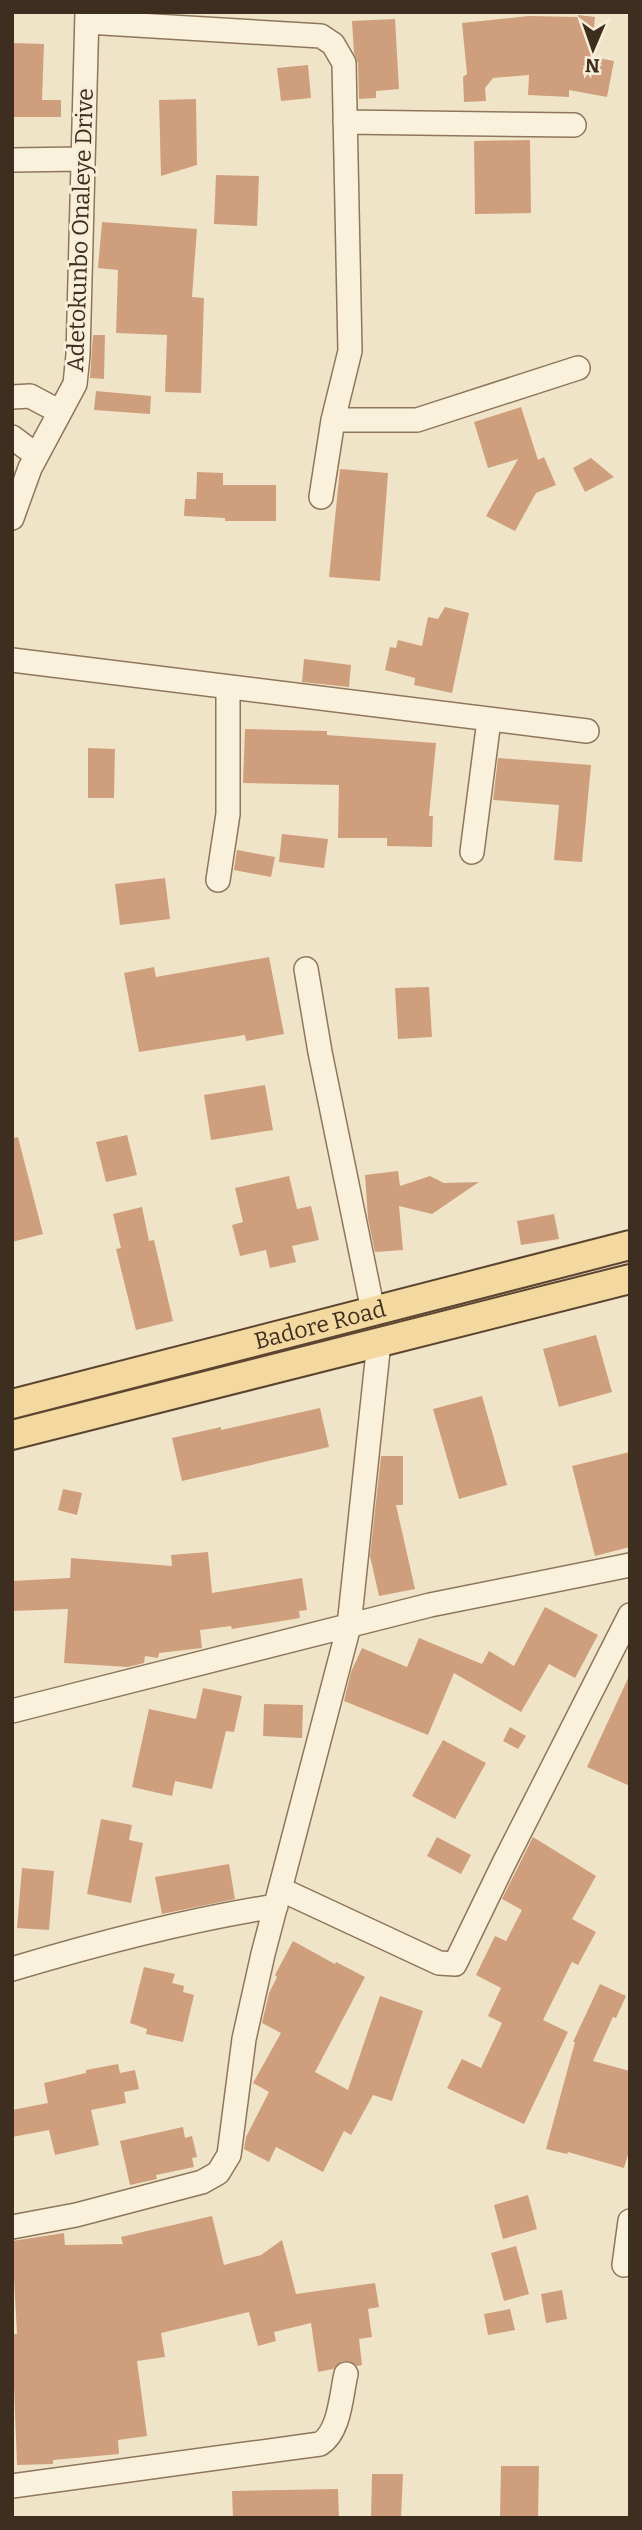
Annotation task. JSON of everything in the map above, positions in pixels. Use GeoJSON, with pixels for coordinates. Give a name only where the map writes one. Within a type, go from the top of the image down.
{"type":"FeatureCollection","features":[{"type":"Feature","properties":{"kind":"main road","name":"Badore Road"},"geometry":{"type":"LineString","coordinates":[[12,1404],[630,1245]]}},
{"type":"Feature","properties":{"kind":"main road"},"geometry":{"type":"LineString","coordinates":[[535,1270],[541,1302]]}},
{"type":"Feature","properties":{"kind":"main road","name":"Badore Road"},"geometry":{"type":"LineString","coordinates":[[12,1435],[630,1279]]}},
{"type":"Feature","properties":{"kind":"street"},"geometry":{"type":"LineString","coordinates":[[87,17],[321,36],[332,44],[344,63],[350,351],[333,420],[321,497]]}},
{"type":"Feature","properties":{"kind":"street","name":"Adetokunbo Onaleye Drive"},"geometry":{"type":"LineString","coordinates":[[12,518],[36,454],[75,384],[87,17]]}},
{"type":"Feature","properties":{"kind":"street"},"geometry":{"type":"LineString","coordinates":[[345,122],[574,125]]}},
{"type":"Feature","properties":{"kind":"street"},"geometry":{"type":"LineString","coordinates":[[12,160],[81,159]]}},
{"type":"Feature","properties":{"kind":"street"},"geometry":{"type":"LineString","coordinates":[[333,420],[416,420],[578,368]]}},
{"type":"Feature","properties":{"kind":"street"},"geometry":{"type":"LineString","coordinates":[[12,397],[30,396],[60,412]]}},
{"type":"Feature","properties":{"kind":"street"},"geometry":{"type":"LineString","coordinates":[[12,437],[36,454]]}},
{"type":"Feature","properties":{"kind":"street"},"geometry":{"type":"LineString","coordinates":[[12,660],[587,731]]}},
{"type":"Feature","properties":{"kind":"street"},"geometry":{"type":"LineString","coordinates":[[218,880],[228,814],[228,687]]}},
{"type":"Feature","properties":{"kind":"street"},"geometry":{"type":"LineString","coordinates":[[472,852],[489,720]]}},
{"type":"Feature","properties":{"kind":"street"},"geometry":{"type":"LineString","coordinates":[[306,969],[320,1052],[373,1311]]}},
{"type":"Feature","properties":{"kind":"street"},"geometry":{"type":"LineString","coordinates":[[12,2227],[76,2215],[202,2182],[218,2173],[229,2155],[244,2039],[349,1626],[379,1342]]}},
{"type":"Feature","properties":{"kind":"street"},"geometry":{"type":"LineString","coordinates":[[12,1711],[430,1605],[630,1565]]}},
{"type":"Feature","properties":{"kind":"street"},"geometry":{"type":"LineString","coordinates":[[12,1969],[114,1939],[215,1916],[278,1898],[439,1963],[455,1964],[630,1615]]}},
{"type":"Feature","properties":{"kind":"street"},"geometry":{"type":"LineString","coordinates":[[624,2265],[630,2221]]}},
{"type":"Feature","properties":{"kind":"street"},"geometry":{"type":"LineString","coordinates":[[12,2486],[320,2444],[328,2439],[333,2430],[346,2374]]}},
{"type":"Feature","properties":{"kind":"building"},"geometry":{"type":"Polygon","coordinates":[[[529,16],[595,17],[591,57],[614,61],[607,97],[569,90],[569,97],[528,95],[529,75],[493,78],[485,88],[486,101],[464,102],[463,77],[467,74],[462,23],[529,16]]]}},
{"type":"Feature","properties":{"kind":"building"},"geometry":{"type":"Polygon","coordinates":[[[395,19],[399,89],[376,91],[376,98],[359,99],[358,63],[354,53],[352,21],[395,19]]]}},
{"type":"Feature","properties":{"kind":"building"},"geometry":{"type":"Polygon","coordinates":[[[12,43],[44,44],[42,100],[61,100],[61,117],[12,117],[12,43]]]}},
{"type":"Feature","properties":{"kind":"building"},"geometry":{"type":"Polygon","coordinates":[[[308,65],[311,98],[281,101],[277,68],[308,65]]]}},
{"type":"Feature","properties":{"kind":"building"},"geometry":{"type":"Polygon","coordinates":[[[196,99],[197,165],[161,176],[159,100],[196,99]]]}},
{"type":"Feature","properties":{"kind":"building"},"geometry":{"type":"Polygon","coordinates":[[[530,140],[531,213],[475,214],[474,141],[530,140]]]}},
{"type":"Feature","properties":{"kind":"building"},"geometry":{"type":"Polygon","coordinates":[[[216,175],[259,176],[257,226],[214,224],[216,175]]]}},
{"type":"Feature","properties":{"kind":"building"},"geometry":{"type":"Polygon","coordinates":[[[102,222],[197,229],[192,297],[204,298],[201,393],[165,392],[167,335],[116,333],[118,270],[98,268],[102,222]]]}},
{"type":"Feature","properties":{"kind":"building"},"geometry":{"type":"Polygon","coordinates":[[[93,335],[105,335],[104,379],[90,378],[93,335]]]}},
{"type":"Feature","properties":{"kind":"building"},"geometry":{"type":"Polygon","coordinates":[[[96,391],[151,396],[150,414],[94,410],[96,391]]]}},
{"type":"Feature","properties":{"kind":"building"},"geometry":{"type":"Polygon","coordinates":[[[521,407],[538,460],[544,457],[556,485],[536,493],[515,531],[486,516],[518,459],[488,468],[474,422],[521,407]]]}},
{"type":"Feature","properties":{"kind":"building"},"geometry":{"type":"Polygon","coordinates":[[[591,458],[614,477],[585,492],[573,468],[591,458]]]}},
{"type":"Feature","properties":{"kind":"building"},"geometry":{"type":"Polygon","coordinates":[[[340,469],[388,473],[380,581],[329,577],[340,469]]]}},
{"type":"Feature","properties":{"kind":"building"},"geometry":{"type":"Polygon","coordinates":[[[197,472],[223,473],[223,485],[276,485],[276,521],[225,521],[225,518],[184,516],[185,499],[196,499],[197,472]]]}},
{"type":"Feature","properties":{"kind":"building"},"geometry":{"type":"Polygon","coordinates":[[[445,607],[469,613],[452,693],[414,685],[415,678],[385,670],[390,647],[396,648],[398,640],[422,646],[428,617],[438,619],[445,607]]]}},
{"type":"Feature","properties":{"kind":"building"},"geometry":{"type":"Polygon","coordinates":[[[304,659],[351,665],[349,687],[302,682],[304,659]]]}},
{"type":"Feature","properties":{"kind":"building"},"geometry":{"type":"Polygon","coordinates":[[[245,729],[327,731],[327,735],[436,743],[429,816],[433,816],[432,847],[387,846],[387,838],[338,838],[339,785],[243,783],[245,729]]]}},
{"type":"Feature","properties":{"kind":"building"},"geometry":{"type":"Polygon","coordinates":[[[88,748],[115,749],[114,798],[88,798],[88,748]]]}},
{"type":"Feature","properties":{"kind":"building"},"geometry":{"type":"Polygon","coordinates":[[[498,758],[591,765],[582,862],[554,860],[559,805],[493,800],[498,758]]]}},
{"type":"Feature","properties":{"kind":"building"},"geometry":{"type":"Polygon","coordinates":[[[282,834],[328,839],[324,868],[279,862],[282,834]]]}},
{"type":"Feature","properties":{"kind":"building"},"geometry":{"type":"Polygon","coordinates":[[[237,850],[275,857],[271,877],[234,870],[237,850]]]}},
{"type":"Feature","properties":{"kind":"building"},"geometry":{"type":"Polygon","coordinates":[[[165,878],[170,919],[120,925],[115,884],[165,878]]]}},
{"type":"Feature","properties":{"kind":"building"},"geometry":{"type":"Polygon","coordinates":[[[269,957],[284,1034],[246,1041],[245,1035],[139,1052],[124,973],[154,967],[156,977],[269,957]]]}},
{"type":"Feature","properties":{"kind":"building"},"geometry":{"type":"Polygon","coordinates":[[[429,987],[432,1037],[398,1039],[395,988],[429,987]]]}},
{"type":"Feature","properties":{"kind":"building"},"geometry":{"type":"Polygon","coordinates":[[[265,1085],[273,1130],[211,1140],[204,1095],[265,1085]]]}},
{"type":"Feature","properties":{"kind":"building"},"geometry":{"type":"Polygon","coordinates":[[[127,1135],[137,1175],[106,1182],[96,1142],[127,1135]]]}},
{"type":"Feature","properties":{"kind":"building"},"geometry":{"type":"Polygon","coordinates":[[[18,1137],[43,1234],[12,1242],[12,1138],[18,1137]]]}},
{"type":"Feature","properties":{"kind":"building"},"geometry":{"type":"Polygon","coordinates":[[[398,1171],[400,1186],[430,1176],[444,1183],[479,1182],[432,1214],[399,1206],[403,1250],[375,1252],[368,1219],[365,1175],[398,1171]]]}},
{"type":"Feature","properties":{"kind":"building"},"geometry":{"type":"Polygon","coordinates":[[[289,1176],[297,1209],[311,1206],[319,1240],[292,1246],[296,1262],[270,1268],[266,1250],[240,1256],[232,1225],[243,1222],[235,1188],[289,1176]]]}},
{"type":"Feature","properties":{"kind":"building"},"geometry":{"type":"Polygon","coordinates":[[[142,1207],[149,1241],[154,1240],[173,1321],[136,1330],[116,1249],[121,1248],[113,1214],[142,1207]]]}},
{"type":"Feature","properties":{"kind":"building"},"geometry":{"type":"Polygon","coordinates":[[[554,1214],[559,1239],[521,1245],[517,1221],[554,1214]]]}},
{"type":"Feature","properties":{"kind":"building"},"geometry":{"type":"Polygon","coordinates":[[[596,1335],[612,1392],[559,1407],[543,1349],[596,1335]]]}},
{"type":"Feature","properties":{"kind":"building"},"geometry":{"type":"Polygon","coordinates":[[[482,1396],[507,1485],[459,1499],[433,1409],[482,1396]]]}},
{"type":"Feature","properties":{"kind":"building"},"geometry":{"type":"Polygon","coordinates":[[[320,1408],[329,1447],[182,1481],[172,1438],[320,1408]]]}},
{"type":"Feature","properties":{"kind":"building"},"geometry":{"type":"Polygon","coordinates":[[[630,1452],[630,1547],[595,1556],[572,1466],[630,1452]]]}},
{"type":"Feature","properties":{"kind":"building"},"geometry":{"type":"Polygon","coordinates":[[[381,1456],[403,1456],[403,1505],[396,1505],[415,1589],[379,1596],[370,1556],[381,1456]]]}},
{"type":"Feature","properties":{"kind":"building"},"geometry":{"type":"Polygon","coordinates":[[[63,1489],[82,1493],[77,1515],[58,1510],[63,1489]]]}},
{"type":"Feature","properties":{"kind":"building"},"geometry":{"type":"Polygon","coordinates":[[[208,1552],[212,1593],[302,1578],[307,1610],[299,1611],[300,1618],[232,1629],[231,1626],[200,1630],[202,1648],[159,1653],[158,1658],[145,1656],[144,1663],[128,1667],[64,1663],[68,1609],[12,1611],[12,1581],[70,1578],[71,1558],[172,1566],[171,1555],[208,1552]]]}},
{"type":"Feature","properties":{"kind":"building"},"geometry":{"type":"Polygon","coordinates":[[[545,1607],[598,1635],[575,1678],[549,1664],[521,1712],[454,1673],[428,1735],[344,1701],[351,1672],[362,1648],[407,1667],[419,1638],[482,1664],[489,1651],[514,1666],[545,1607]]]}},
{"type":"Feature","properties":{"kind":"building"},"geometry":{"type":"Polygon","coordinates":[[[630,1674],[630,1786],[587,1767],[630,1674]]]}},
{"type":"Feature","properties":{"kind":"building"},"geometry":{"type":"Polygon","coordinates":[[[203,1688],[242,1696],[234,1732],[226,1731],[212,1789],[175,1781],[172,1796],[132,1787],[149,1709],[196,1719],[203,1688]]]}},
{"type":"Feature","properties":{"kind":"building"},"geometry":{"type":"Polygon","coordinates":[[[264,1704],[303,1705],[302,1738],[263,1736],[264,1704]]]}},
{"type":"Feature","properties":{"kind":"building"},"geometry":{"type":"Polygon","coordinates":[[[510,1727],[526,1736],[518,1749],[503,1741],[510,1727]]]}},
{"type":"Feature","properties":{"kind":"building"},"geometry":{"type":"Polygon","coordinates":[[[443,1740],[486,1763],[455,1819],[412,1796],[443,1740]]]}},
{"type":"Feature","properties":{"kind":"building"},"geometry":{"type":"Polygon","coordinates":[[[101,1819],[132,1825],[129,1840],[143,1843],[131,1903],[87,1894],[101,1819]]]}},
{"type":"Feature","properties":{"kind":"building"},"geometry":{"type":"Polygon","coordinates":[[[437,1837],[471,1855],[461,1874],[427,1856],[437,1837]]]}},
{"type":"Feature","properties":{"kind":"building"},"geometry":{"type":"Polygon","coordinates":[[[533,1837],[596,1876],[572,1919],[596,1932],[578,1965],[572,1962],[543,2020],[568,2032],[524,2124],[447,2088],[462,2059],[481,2068],[502,2023],[488,2016],[501,1988],[476,1975],[495,1936],[506,1941],[522,1910],[502,1899],[533,1837]]]}},
{"type":"Feature","properties":{"kind":"building"},"geometry":{"type":"Polygon","coordinates":[[[229,1864],[235,1899],[162,1914],[155,1877],[229,1864]]]}},
{"type":"Feature","properties":{"kind":"building"},"geometry":{"type":"Polygon","coordinates":[[[22,1868],[54,1871],[49,1930],[17,1928],[22,1868]]]}},
{"type":"Feature","properties":{"kind":"building"},"geometry":{"type":"Polygon","coordinates":[[[293,1941],[365,1977],[315,2072],[348,2090],[380,1996],[423,2011],[392,2101],[373,2095],[351,2135],[344,2131],[323,2172],[276,2147],[269,2162],[244,2149],[246,2137],[269,2092],[253,2083],[281,2033],[262,2023],[269,1993],[293,1941]]]}},
{"type":"Feature","properties":{"kind":"building"},"geometry":{"type":"Polygon","coordinates":[[[144,1967],[175,1974],[172,1983],[184,1986],[183,1992],[194,1995],[183,2042],[146,2034],[147,2029],[130,2023],[144,1967]]]}},
{"type":"Feature","properties":{"kind":"building"},"geometry":{"type":"Polygon","coordinates":[[[600,1984],[626,1996],[593,2061],[630,2071],[630,2148],[624,2168],[568,2152],[567,2154],[546,2149],[573,2042],[600,1984]]]}},
{"type":"Feature","properties":{"kind":"building"},"geometry":{"type":"Polygon","coordinates":[[[118,2064],[120,2073],[135,2070],[139,2089],[124,2092],[126,2103],[91,2110],[99,2145],[55,2155],[49,2130],[12,2137],[12,2110],[48,2103],[44,2083],[86,2073],[86,2070],[118,2064]]]}},
{"type":"Feature","properties":{"kind":"building"},"geometry":{"type":"Polygon","coordinates":[[[183,2127],[185,2138],[192,2136],[197,2157],[192,2158],[194,2167],[156,2175],[157,2179],[130,2185],[120,2141],[183,2127]]]}},
{"type":"Feature","properties":{"kind":"building"},"geometry":{"type":"Polygon","coordinates":[[[528,2195],[537,2229],[503,2239],[494,2205],[528,2195]]]}},
{"type":"Feature","properties":{"kind":"building"},"geometry":{"type":"Polygon","coordinates":[[[212,2216],[224,2265],[261,2255],[282,2240],[296,2294],[375,2283],[379,2307],[368,2309],[372,2337],[359,2339],[362,2365],[342,2361],[333,2369],[318,2372],[311,2323],[274,2332],[276,2341],[258,2346],[249,2312],[161,2333],[165,2357],[137,2361],[147,2436],[118,2440],[119,2454],[53,2460],[53,2464],[17,2465],[12,2334],[17,2334],[12,2241],[64,2233],[65,2245],[123,2244],[121,2237],[212,2216]]]}},
{"type":"Feature","properties":{"kind":"building"},"geometry":{"type":"Polygon","coordinates":[[[516,2246],[529,2294],[504,2301],[491,2253],[516,2246]]]}},
{"type":"Feature","properties":{"kind":"building"},"geometry":{"type":"Polygon","coordinates":[[[562,2290],[567,2319],[546,2323],[541,2294],[562,2290]]]}},
{"type":"Feature","properties":{"kind":"building"},"geometry":{"type":"Polygon","coordinates":[[[510,2309],[515,2330],[488,2335],[484,2314],[510,2309]]]}},
{"type":"Feature","properties":{"kind":"building"},"geometry":{"type":"Polygon","coordinates":[[[501,2466],[539,2466],[538,2518],[500,2518],[501,2466]]]}},
{"type":"Feature","properties":{"kind":"building"},"geometry":{"type":"Polygon","coordinates":[[[372,2474],[403,2474],[401,2518],[371,2518],[372,2474]]]}},
{"type":"Feature","properties":{"kind":"building"},"geometry":{"type":"Polygon","coordinates":[[[338,2489],[339,2518],[233,2518],[232,2491],[338,2489]]]}}]}
